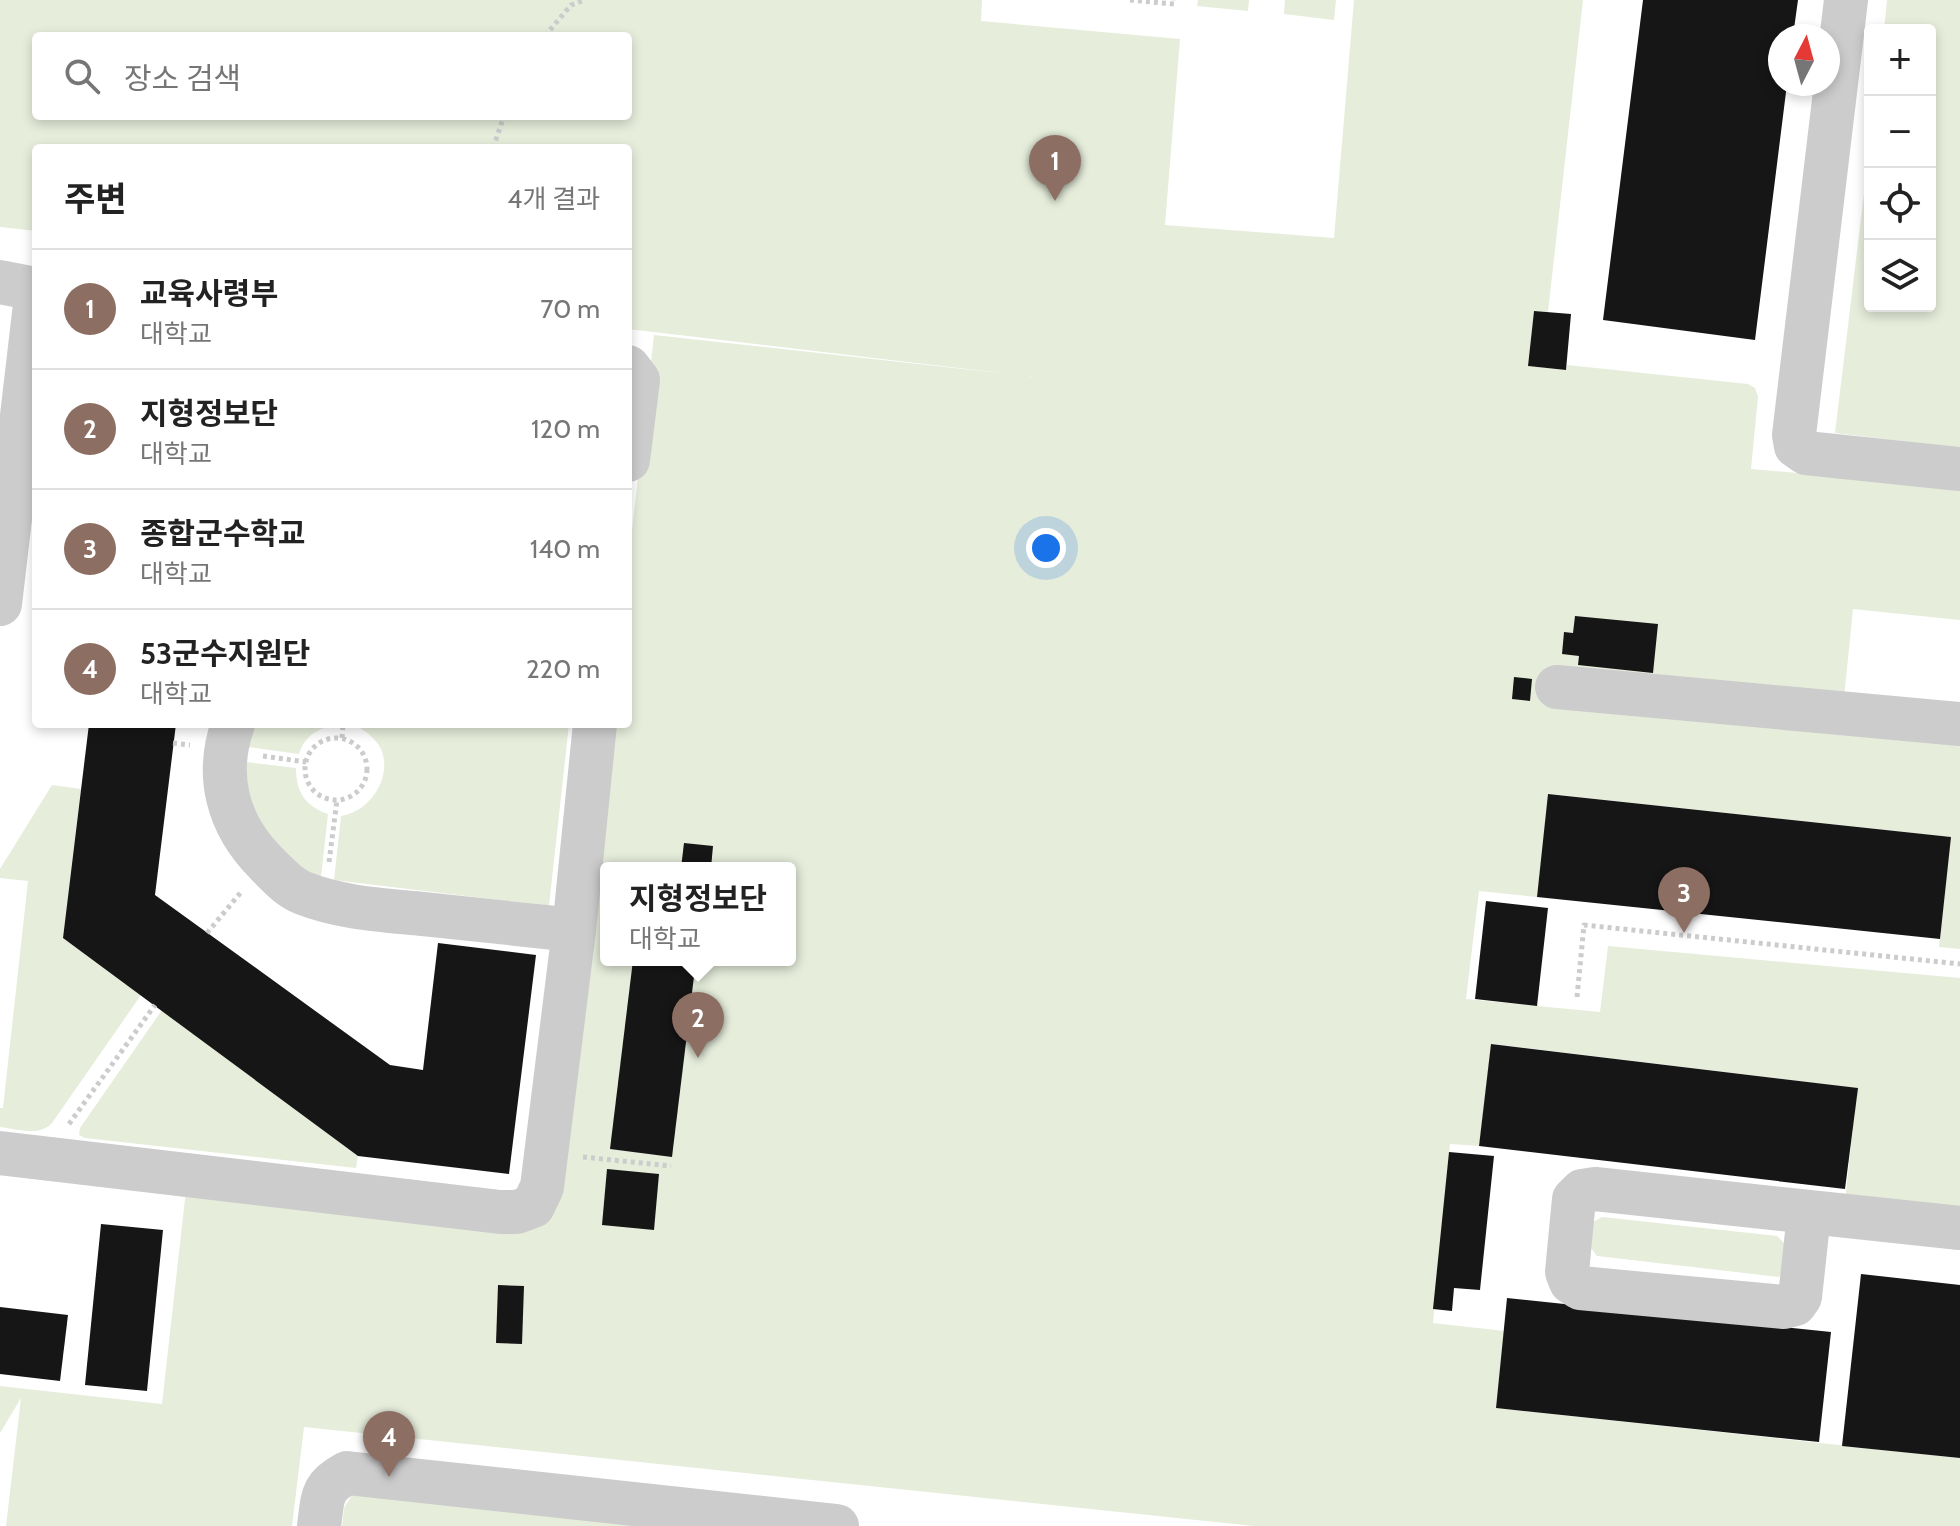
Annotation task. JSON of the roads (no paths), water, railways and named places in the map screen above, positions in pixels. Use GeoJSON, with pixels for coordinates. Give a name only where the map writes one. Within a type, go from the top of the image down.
{"type":"FeatureCollection","features":[{"type":"Feature","properties":{"kind":"street"},"geometry":{"type":"LineString","coordinates":[[1846,0],[1794,435],[1796,446],[1806,453],[1960,469]]}},
{"type":"Feature","properties":{"kind":"street"},"geometry":{"type":"LineString","coordinates":[[0,282],[32,288]]}},
{"type":"Feature","properties":{"kind":"street"},"geometry":{"type":"LineString","coordinates":[[0,604],[32,330]]}},
{"type":"Feature","properties":{"kind":"street"},"geometry":{"type":"LineString","coordinates":[[632,372],[638,380],[632,428]]}},
{"type":"Feature","properties":{"kind":"street"},"geometry":{"type":"LineString","coordinates":[[1557,687],[1960,724]]}},
{"type":"Feature","properties":{"kind":"street"},"geometry":{"type":"LineString","coordinates":[[232,728],[225,750],[223,780],[229,806],[239,829],[265,862],[299,892],[355,907],[574,930]]}},
{"type":"Feature","properties":{"kind":"street"},"geometry":{"type":"LineString","coordinates":[[0,1153],[517,1212],[533,1206],[542,1187],[574,930],[595,728]]}},
{"type":"Feature","properties":{"kind":"street"},"geometry":{"type":"LineString","coordinates":[[1809,1214],[1800,1297],[1795,1304],[1784,1307],[1580,1288],[1571,1282],[1567,1272],[1574,1199],[1582,1191],[1595,1189],[1960,1228]]}},
{"type":"Feature","properties":{"kind":"street"},"geometry":{"type":"LineString","coordinates":[[319,1526],[322,1501],[329,1482],[347,1473],[837,1526]]}},
{"type":"Feature","properties":{"kind":"place","name":"교육사령부"},"geometry":{"type":"Point","coordinates":[1055,201]}},
{"type":"Feature","properties":{"kind":"place","name":"종합군수학교"},"geometry":{"type":"Point","coordinates":[1684,933]}},
{"type":"Feature","properties":{"kind":"place","name":"지형정보단"},"geometry":{"type":"Point","coordinates":[698,1058]}},
{"type":"Feature","properties":{"kind":"place","name":"53군수지원단"},"geometry":{"type":"Point","coordinates":[389,1477]}}]}
